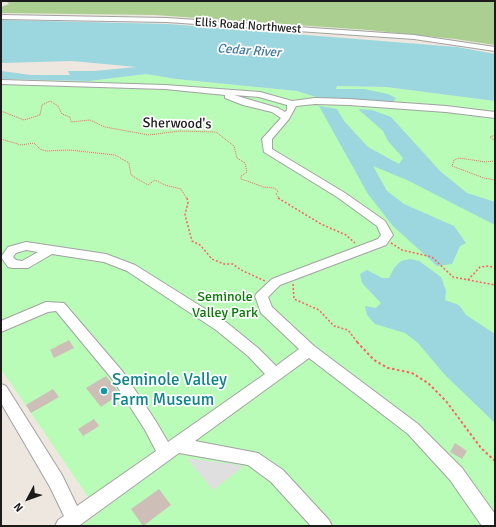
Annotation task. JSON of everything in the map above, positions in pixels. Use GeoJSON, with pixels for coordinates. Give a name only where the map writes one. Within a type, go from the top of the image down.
{"type":"FeatureCollection","features":[{"type":"Feature","properties":{"kind":"street","name":"Ellis Road Northwest"},"geometry":{"type":"LineString","coordinates":[[1,16],[148,19],[414,37],[495,49]]}},
{"type":"Feature","properties":{"kind":"street"},"geometry":{"type":"LineString","coordinates":[[1,82],[166,87],[260,95],[292,104],[315,101],[349,102],[446,109],[495,115]]}},
{"type":"Feature","properties":{"kind":"street"},"geometry":{"type":"LineString","coordinates":[[218,92],[246,103],[275,110],[286,117]]}},
{"type":"Feature","properties":{"kind":"street"},"geometry":{"type":"LineString","coordinates":[[292,104],[291,110],[267,139],[266,150],[341,195],[381,224],[387,235],[382,242],[293,274],[276,282],[261,296],[266,310],[309,350],[413,429],[456,474],[493,526]]}},
{"type":"Feature","properties":{"kind":"street"},"geometry":{"type":"LineString","coordinates":[[50,250],[106,258],[131,268],[221,326],[253,352],[275,375]]}},
{"type":"Feature","properties":{"kind":"street"},"geometry":{"type":"LineString","coordinates":[[1,327],[46,307],[59,306],[118,376],[150,425],[171,449],[252,458],[277,476],[323,526]]}},
{"type":"Feature","properties":{"kind":"street"},"geometry":{"type":"LineString","coordinates":[[1,390],[56,481],[75,519],[309,350]]}},
{"type":"Feature","properties":{"kind":"path","name":"Sherwood's"},"geometry":{"type":"LineString","coordinates":[[1,112],[24,120],[40,115],[42,105],[50,101],[58,106],[58,111],[70,117],[71,122],[90,120],[109,128],[151,136],[179,131],[216,132],[234,146],[237,158],[245,163],[246,172],[241,176],[241,179],[264,187],[274,188],[278,191],[276,194],[278,198],[321,224],[346,236],[363,248]]}},
{"type":"Feature","properties":{"kind":"path"},"geometry":{"type":"LineString","coordinates":[[495,135],[490,137],[495,141]]}},
{"type":"Feature","properties":{"kind":"path"},"geometry":{"type":"LineString","coordinates":[[1,139],[21,145],[34,143],[40,149],[46,151],[69,150],[115,155],[128,163],[131,170],[130,175],[139,178],[146,184],[148,185],[155,180],[165,185],[181,189],[185,193],[188,202],[186,219],[190,237],[194,242],[200,245],[212,259],[224,264],[233,264],[241,270],[272,285]]}},
{"type":"Feature","properties":{"kind":"path"},"geometry":{"type":"LineString","coordinates":[[495,161],[486,162],[459,158],[454,160],[452,166],[484,178],[495,180]]}},
{"type":"Feature","properties":{"kind":"path"},"geometry":{"type":"LineString","coordinates":[[384,239],[402,250],[432,257],[453,277],[495,285]]}},
{"type":"Feature","properties":{"kind":"path"},"geometry":{"type":"LineString","coordinates":[[468,280],[480,267],[489,266],[495,268]]}},
{"type":"Feature","properties":{"kind":"path"},"geometry":{"type":"LineString","coordinates":[[293,274],[292,293],[294,299],[319,310],[334,326],[348,330],[363,350],[374,360],[388,368],[412,373],[428,383],[446,401],[481,448],[495,461]]}},
{"type":"Feature","properties":{"kind":"green space"},"geometry":{"type":"Polygon","coordinates":[[[6,1],[495,1],[495,45],[455,39],[368,30],[155,15],[1,13],[1,7],[9,4],[6,1]]]}},
{"type":"Feature","properties":{"kind":"green space","name":"Seminole Valley Park"},"geometry":{"type":"Polygon","coordinates":[[[146,74],[176,79],[297,91],[316,97],[339,99],[364,89],[336,89],[337,86],[386,87],[495,101],[495,526],[81,526],[99,513],[1,369],[1,79],[89,81],[146,74]]]}},
{"type":"Feature","properties":{"kind":"shaded area"},"geometry":{"type":"Polygon","coordinates":[[[187,458],[244,466],[213,490],[187,458]]]}},
{"type":"Feature","properties":{"kind":"water","name":"Cedar River"},"geometry":{"type":"Polygon","coordinates":[[[1,20],[168,24],[457,47],[495,54],[495,101],[386,87],[337,86],[336,89],[364,89],[388,94],[396,98],[393,102],[339,99],[316,97],[297,91],[176,79],[146,74],[89,81],[1,79],[1,71],[31,75],[70,75],[68,71],[94,71],[137,67],[72,61],[1,63],[1,20]]]}},
{"type":"Feature","properties":{"kind":"water"},"geometry":{"type":"Polygon","coordinates":[[[319,106],[337,109],[344,121],[368,147],[399,164],[403,158],[388,141],[383,131],[358,109],[372,110],[391,117],[440,171],[467,193],[495,202],[495,225],[407,180],[373,166],[387,191],[404,204],[454,226],[466,243],[460,246],[452,264],[437,266],[393,226],[368,194],[319,106]]]}},
{"type":"Feature","properties":{"kind":"water"},"geometry":{"type":"Polygon","coordinates":[[[410,259],[419,261],[441,277],[446,291],[445,300],[459,305],[466,315],[495,334],[495,423],[445,375],[418,343],[405,333],[375,324],[367,315],[365,306],[376,308],[381,303],[362,283],[360,274],[367,270],[382,278],[389,278],[394,268],[401,261],[410,259]]]}},
{"type":"Feature","properties":{"kind":"building"},"geometry":{"type":"Polygon","coordinates":[[[69,340],[74,348],[54,358],[50,350],[69,340]]]}},
{"type":"Feature","properties":{"kind":"building","name":"Seminole Valley Farm Museum"},"geometry":{"type":"Polygon","coordinates":[[[106,376],[120,394],[101,407],[86,388],[106,376]]]}},
{"type":"Feature","properties":{"kind":"building"},"geometry":{"type":"Polygon","coordinates":[[[53,389],[59,397],[31,413],[26,405],[53,389]]]}},
{"type":"Feature","properties":{"kind":"building"},"geometry":{"type":"Polygon","coordinates":[[[94,419],[99,426],[83,436],[78,429],[94,419]]]}},
{"type":"Feature","properties":{"kind":"building"},"geometry":{"type":"Polygon","coordinates":[[[455,443],[467,451],[462,459],[450,452],[455,443]]]}},
{"type":"Feature","properties":{"kind":"building"},"geometry":{"type":"Polygon","coordinates":[[[159,489],[171,505],[143,526],[131,509],[159,489]]]}},
{"type":"Feature","properties":{"kind":"place","name":"Seminole Valley Farm Museum"},"geometry":{"type":"Point","coordinates":[104,391]}}]}
